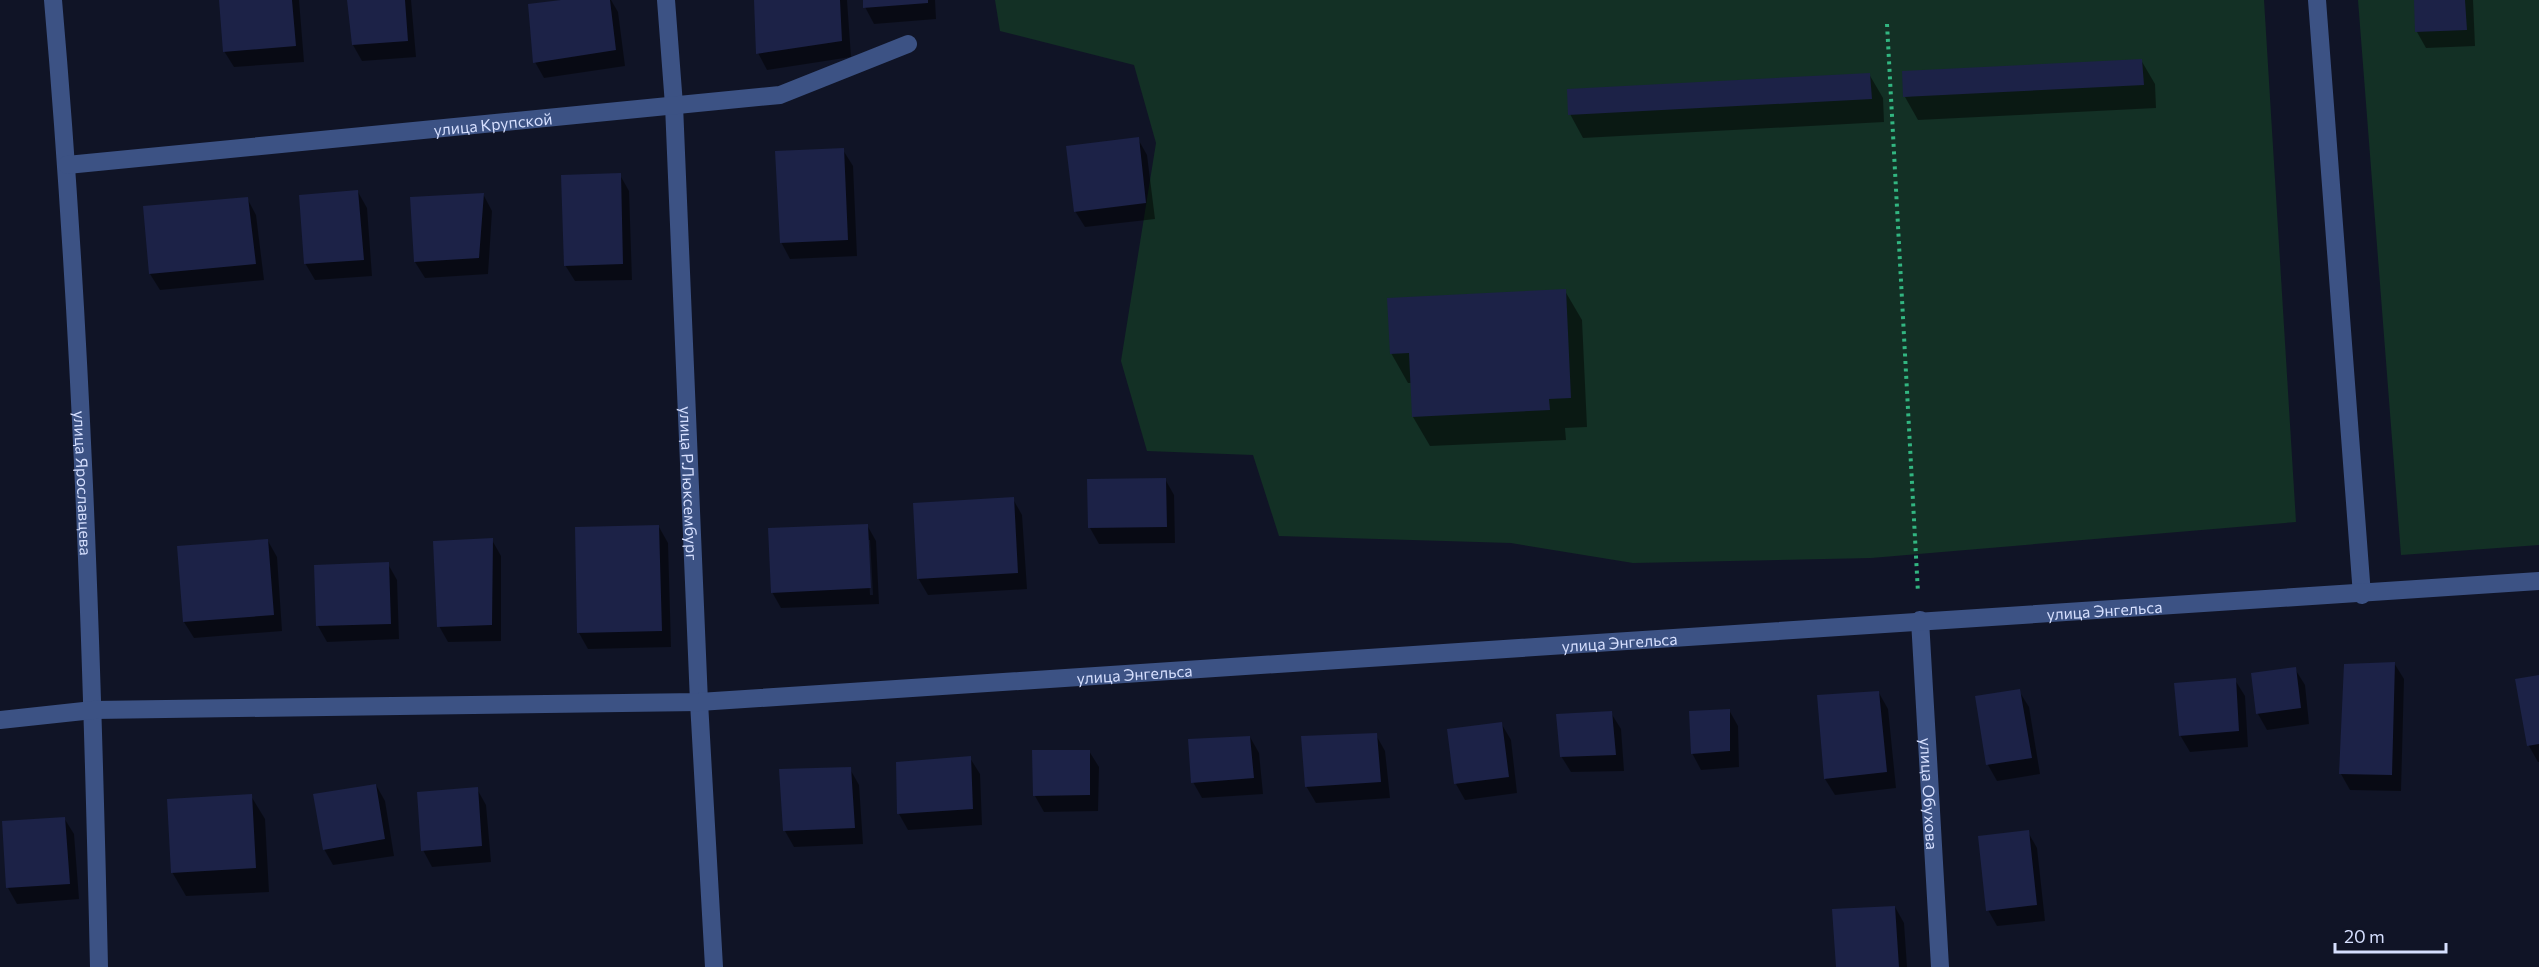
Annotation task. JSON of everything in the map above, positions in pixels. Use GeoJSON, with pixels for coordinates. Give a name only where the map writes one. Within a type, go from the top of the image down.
{"type":"FeatureCollection","features":[{"type":"Feature","properties":{"kind":"street","name":"улица Ярославцева"},"geometry":{"type":"LineString","coordinates":[[52,0],[67,165],[93,710],[99,967]]}},
{"type":"Feature","properties":{"kind":"street","name":"улица Р.Люксембург"},"geometry":{"type":"LineString","coordinates":[[666,0],[674,105],[699,702],[714,967]]}},
{"type":"Feature","properties":{"kind":"street"},"geometry":{"type":"LineString","coordinates":[[2317,0],[2362,595]]}},
{"type":"Feature","properties":{"kind":"street","name":"улица Крупской"},"geometry":{"type":"LineString","coordinates":[[67,165],[780,95],[908,44]]}},
{"type":"Feature","properties":{"kind":"street","name":"улица Энгельса"},"geometry":{"type":"LineString","coordinates":[[0,720],[93,710],[699,702],[1920,620],[2362,595],[2539,581]]}},
{"type":"Feature","properties":{"kind":"street","name":"улица Обухова"},"geometry":{"type":"LineString","coordinates":[[1920,620],[1940,967]]}},
{"type":"Feature","properties":{"kind":"path"},"geometry":{"type":"LineString","coordinates":[[1887,24],[1920,620]]}},
{"type":"Feature","properties":{"kind":"green space"},"geometry":{"type":"Polygon","coordinates":[[[995,0],[2264,0],[2296,522],[1871,558],[1633,563],[1511,543],[1279,536],[1253,455],[1147,451],[1121,361],[1156,143],[1134,65],[1000,31],[995,0]]]}},
{"type":"Feature","properties":{"kind":"green space"},"geometry":{"type":"Polygon","coordinates":[[[2358,0],[2539,0],[2539,545],[2401,555],[2358,0]]]}},
{"type":"Feature","properties":{"kind":"building"},"geometry":{"type":"Polygon","coordinates":[[[219,0],[292,0],[296,46],[223,52],[219,0]]]}},
{"type":"Feature","properties":{"kind":"building"},"geometry":{"type":"Polygon","coordinates":[[[347,0],[405,0],[408,41],[352,45],[347,0]]]}},
{"type":"Feature","properties":{"kind":"building"},"geometry":{"type":"Polygon","coordinates":[[[561,0],[610,0],[616,50],[533,63],[528,4],[561,0]]]}},
{"type":"Feature","properties":{"kind":"building"},"geometry":{"type":"Polygon","coordinates":[[[754,0],[840,0],[842,41],[756,54],[754,0]]]}},
{"type":"Feature","properties":{"kind":"building"},"geometry":{"type":"Polygon","coordinates":[[[863,0],[928,0],[928,3],[863,8],[863,0]]]}},
{"type":"Feature","properties":{"kind":"building"},"geometry":{"type":"Polygon","coordinates":[[[2414,0],[2465,0],[2467,30],[2415,32],[2414,0]]]}},
{"type":"Feature","properties":{"kind":"building"},"geometry":{"type":"Polygon","coordinates":[[[2142,59],[2144,85],[1903,97],[1902,71],[2142,59]]]}},
{"type":"Feature","properties":{"kind":"building"},"geometry":{"type":"Polygon","coordinates":[[[1870,73],[1872,99],[1568,115],[1567,89],[1870,73]]]}},
{"type":"Feature","properties":{"kind":"building"},"geometry":{"type":"Polygon","coordinates":[[[1139,137],[1146,203],[1074,212],[1066,146],[1139,137]]]}},
{"type":"Feature","properties":{"kind":"building"},"geometry":{"type":"Polygon","coordinates":[[[844,148],[848,240],[780,243],[775,151],[844,148]]]}},
{"type":"Feature","properties":{"kind":"building"},"geometry":{"type":"Polygon","coordinates":[[[621,173],[623,264],[564,266],[561,175],[621,173]]]}},
{"type":"Feature","properties":{"kind":"building"},"geometry":{"type":"Polygon","coordinates":[[[358,190],[364,260],[304,264],[299,195],[358,190]]]}},
{"type":"Feature","properties":{"kind":"building"},"geometry":{"type":"Polygon","coordinates":[[[484,193],[479,258],[414,262],[410,197],[484,193]]]}},
{"type":"Feature","properties":{"kind":"building"},"geometry":{"type":"Polygon","coordinates":[[[248,197],[256,264],[149,274],[143,206],[248,197]]]}},
{"type":"Feature","properties":{"kind":"building"},"geometry":{"type":"Polygon","coordinates":[[[1566,289],[1571,398],[1549,399],[1550,410],[1412,417],[1409,353],[1390,354],[1387,298],[1566,289]]]}},
{"type":"Feature","properties":{"kind":"building"},"geometry":{"type":"Polygon","coordinates":[[[1166,478],[1167,527],[1088,528],[1087,479],[1166,478]]]}},
{"type":"Feature","properties":{"kind":"building"},"geometry":{"type":"Polygon","coordinates":[[[1014,497],[1018,573],[917,579],[913,503],[1014,497]]]}},
{"type":"Feature","properties":{"kind":"building"},"geometry":{"type":"Polygon","coordinates":[[[868,524],[871,588],[771,593],[768,528],[868,524]]]}},
{"type":"Feature","properties":{"kind":"building"},"geometry":{"type":"Polygon","coordinates":[[[659,525],[662,631],[577,633],[575,527],[659,525]]]}},
{"type":"Feature","properties":{"kind":"building"},"geometry":{"type":"Polygon","coordinates":[[[493,538],[492,625],[437,627],[433,541],[493,538]]]}},
{"type":"Feature","properties":{"kind":"building"},"geometry":{"type":"Polygon","coordinates":[[[268,539],[274,615],[183,622],[177,546],[268,539]]]}},
{"type":"Feature","properties":{"kind":"building"},"geometry":{"type":"Polygon","coordinates":[[[389,562],[391,624],[316,626],[314,565],[389,562]]]}},
{"type":"Feature","properties":{"kind":"building"},"geometry":{"type":"Polygon","coordinates":[[[2395,662],[2392,775],[2339,774],[2344,664],[2395,662]]]}},
{"type":"Feature","properties":{"kind":"building"},"geometry":{"type":"Polygon","coordinates":[[[2296,667],[2301,708],[2256,714],[2251,673],[2296,667]]]}},
{"type":"Feature","properties":{"kind":"building"},"geometry":{"type":"Polygon","coordinates":[[[2539,675],[2539,744],[2527,746],[2515,679],[2539,675]]]}},
{"type":"Feature","properties":{"kind":"building"},"geometry":{"type":"Polygon","coordinates":[[[2236,678],[2239,731],[2179,736],[2174,683],[2236,678]]]}},
{"type":"Feature","properties":{"kind":"building"},"geometry":{"type":"Polygon","coordinates":[[[2020,689],[2032,758],[1986,765],[1975,696],[2020,689]]]}},
{"type":"Feature","properties":{"kind":"building"},"geometry":{"type":"Polygon","coordinates":[[[1879,691],[1887,772],[1824,779],[1817,695],[1879,691]]]}},
{"type":"Feature","properties":{"kind":"building"},"geometry":{"type":"Polygon","coordinates":[[[1730,709],[1730,751],[1691,754],[1689,711],[1730,709]]]}},
{"type":"Feature","properties":{"kind":"building"},"geometry":{"type":"Polygon","coordinates":[[[1612,711],[1616,755],[1560,757],[1556,714],[1612,711]]]}},
{"type":"Feature","properties":{"kind":"building"},"geometry":{"type":"Polygon","coordinates":[[[1502,722],[1509,777],[1454,784],[1447,729],[1502,722]]]}},
{"type":"Feature","properties":{"kind":"building"},"geometry":{"type":"Polygon","coordinates":[[[1377,733],[1381,782],[1305,787],[1301,736],[1377,733]]]}},
{"type":"Feature","properties":{"kind":"building"},"geometry":{"type":"Polygon","coordinates":[[[1250,736],[1254,778],[1191,783],[1188,739],[1250,736]]]}},
{"type":"Feature","properties":{"kind":"building"},"geometry":{"type":"Polygon","coordinates":[[[1032,750],[1090,750],[1090,795],[1033,796],[1032,750]]]}},
{"type":"Feature","properties":{"kind":"building"},"geometry":{"type":"Polygon","coordinates":[[[971,756],[973,809],[897,814],[896,762],[971,756]]]}},
{"type":"Feature","properties":{"kind":"building"},"geometry":{"type":"Polygon","coordinates":[[[851,767],[855,828],[783,831],[779,769],[851,767]]]}},
{"type":"Feature","properties":{"kind":"building"},"geometry":{"type":"Polygon","coordinates":[[[376,784],[385,839],[323,850],[313,794],[376,784]]]}},
{"type":"Feature","properties":{"kind":"building"},"geometry":{"type":"Polygon","coordinates":[[[478,787],[482,846],[421,851],[417,792],[478,787]]]}},
{"type":"Feature","properties":{"kind":"building"},"geometry":{"type":"Polygon","coordinates":[[[252,794],[256,868],[171,873],[167,799],[252,794]]]}},
{"type":"Feature","properties":{"kind":"building"},"geometry":{"type":"Polygon","coordinates":[[[65,817],[70,884],[6,888],[2,821],[65,817]]]}},
{"type":"Feature","properties":{"kind":"building"},"geometry":{"type":"Polygon","coordinates":[[[2029,830],[2037,905],[1986,911],[1978,836],[2029,830]]]}},
{"type":"Feature","properties":{"kind":"building"},"geometry":{"type":"Polygon","coordinates":[[[1895,906],[1899,967],[1836,967],[1832,909],[1895,906]]]}}]}
